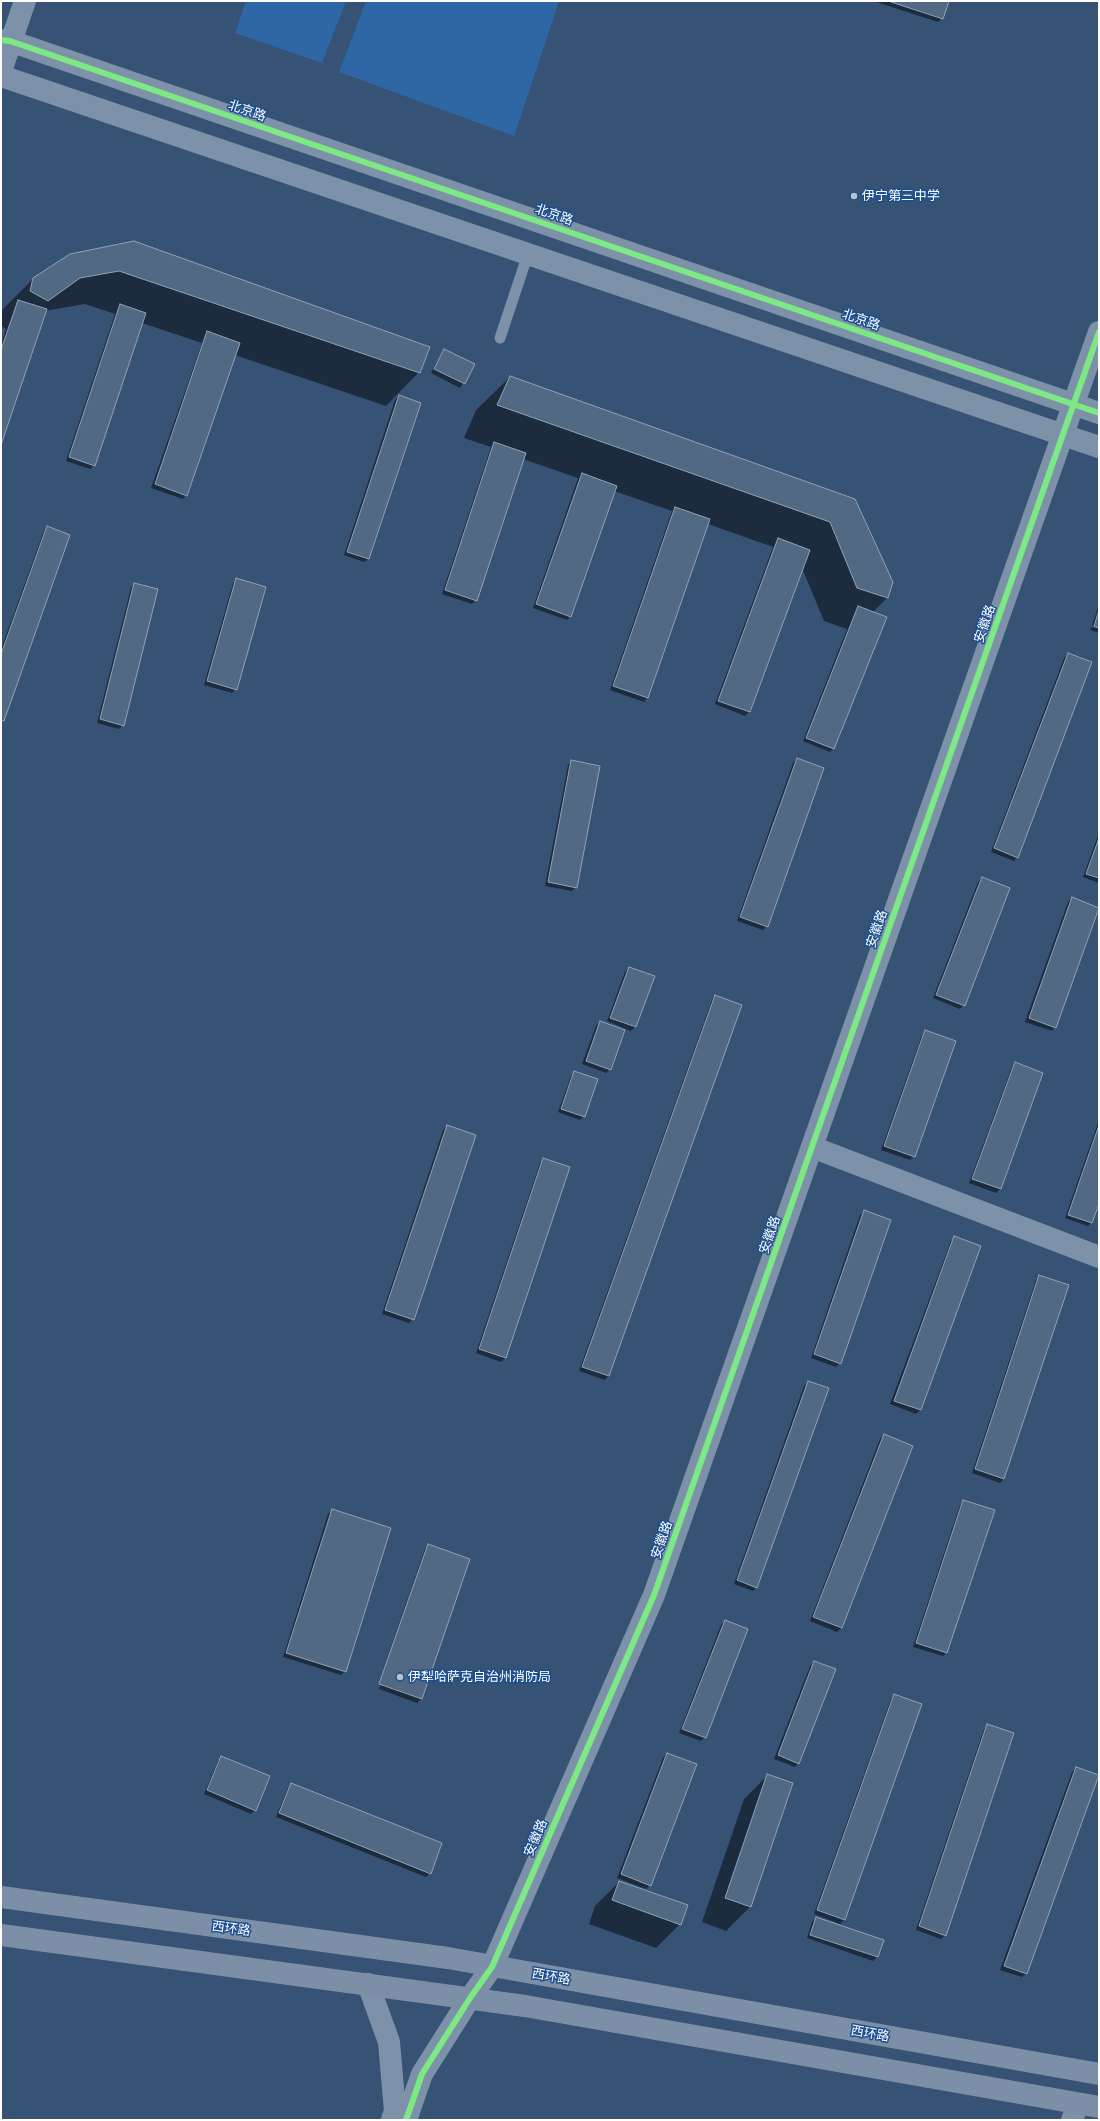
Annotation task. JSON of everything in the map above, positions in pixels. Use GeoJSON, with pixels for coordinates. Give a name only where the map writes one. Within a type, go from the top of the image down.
{"type":"FeatureCollection","features":[{"type":"Feature","properties":{"kind":"main road","name":"西环路"},"geometry":{"type":"LineString","coordinates":[[1,1897],[448,1958],[1099,2074]]}},
{"type":"Feature","properties":{"kind":"main road"},"geometry":{"type":"LineString","coordinates":[[1,1935],[525,2006],[1083,2111]]}},
{"type":"Feature","properties":{"kind":"street"},"geometry":{"type":"LineString","coordinates":[[1,71],[6,41],[25,1]]}},
{"type":"Feature","properties":{"kind":"street","name":"北京路"},"geometry":{"type":"LineString","coordinates":[[6,41],[1099,413]]}},
{"type":"Feature","properties":{"kind":"street"},"geometry":{"type":"LineString","coordinates":[[1,76],[1099,447]]}},
{"type":"Feature","properties":{"kind":"street","name":"安徽路"},"geometry":{"type":"LineString","coordinates":[[406,2120],[422,2074],[470,1998],[492,1967],[654,1595],[1064,435],[1099,332]]}},
{"type":"Feature","properties":{"kind":"street"},"geometry":{"type":"LineString","coordinates":[[812,1147],[1099,1258]]}},
{"type":"Feature","properties":{"kind":"street"},"geometry":{"type":"LineString","coordinates":[[368,1984],[389,2042],[394,2111],[392,2120]]}},
{"type":"Feature","properties":{"kind":"lane"},"geometry":{"type":"LineString","coordinates":[[500,338],[528,254]]}},
{"type":"Feature","properties":{"kind":"shaded area"},"geometry":{"type":"Polygon","coordinates":[[[246,1],[346,1],[322,63],[235,33],[246,1]]]}},
{"type":"Feature","properties":{"kind":"shaded area"},"geometry":{"type":"Polygon","coordinates":[[[366,1],[559,1],[514,136],[339,72],[366,1]]]}},
{"type":"Feature","properties":{"kind":"building"},"geometry":{"type":"Polygon","coordinates":[[[888,1],[949,1],[943,19],[888,1]]]}},
{"type":"Feature","properties":{"kind":"building"},"geometry":{"type":"Polygon","coordinates":[[[134,241],[430,347],[420,373],[119,271],[80,278],[48,301],[30,291],[33,278],[70,254],[134,241]]]}},
{"type":"Feature","properties":{"kind":"building"},"geometry":{"type":"Polygon","coordinates":[[[18,300],[47,309],[1,445],[1,350],[18,300]]]}},
{"type":"Feature","properties":{"kind":"building"},"geometry":{"type":"Polygon","coordinates":[[[120,304],[146,313],[95,466],[69,457],[120,304]]]}},
{"type":"Feature","properties":{"kind":"building"},"geometry":{"type":"Polygon","coordinates":[[[207,331],[240,343],[187,496],[155,484],[207,331]]]}},
{"type":"Feature","properties":{"kind":"building"},"geometry":{"type":"Polygon","coordinates":[[[444,349],[475,364],[465,384],[434,369],[444,349]]]}},
{"type":"Feature","properties":{"kind":"building"},"geometry":{"type":"Polygon","coordinates":[[[510,376],[855,499],[893,582],[888,598],[857,588],[830,522],[497,405],[510,376]]]}},
{"type":"Feature","properties":{"kind":"building"},"geometry":{"type":"Polygon","coordinates":[[[399,395],[421,403],[369,559],[347,552],[399,395]]]}},
{"type":"Feature","properties":{"kind":"building"},"geometry":{"type":"Polygon","coordinates":[[[494,442],[526,453],[477,601],[445,590],[494,442]]]}},
{"type":"Feature","properties":{"kind":"building"},"geometry":{"type":"Polygon","coordinates":[[[582,473],[617,486],[571,617],[536,604],[582,473]]]}},
{"type":"Feature","properties":{"kind":"building"},"geometry":{"type":"Polygon","coordinates":[[[675,507],[710,519],[648,698],[613,686],[675,507]]]}},
{"type":"Feature","properties":{"kind":"building"},"geometry":{"type":"Polygon","coordinates":[[[47,526],[70,535],[4,721],[1,720],[1,654],[47,526]]]}},
{"type":"Feature","properties":{"kind":"building"},"geometry":{"type":"Polygon","coordinates":[[[778,538],[810,550],[750,712],[718,701],[778,538]]]}},
{"type":"Feature","properties":{"kind":"building"},"geometry":{"type":"Polygon","coordinates":[[[236,578],[266,587],[237,690],[207,681],[236,578]]]}},
{"type":"Feature","properties":{"kind":"building"},"geometry":{"type":"Polygon","coordinates":[[[134,583],[158,589],[124,726],[100,719],[134,583]]]}},
{"type":"Feature","properties":{"kind":"building"},"geometry":{"type":"Polygon","coordinates":[[[858,606],[887,617],[834,749],[806,738],[858,606]]]}},
{"type":"Feature","properties":{"kind":"building"},"geometry":{"type":"Polygon","coordinates":[[[1099,610],[1099,628],[1094,626],[1099,610]]]}},
{"type":"Feature","properties":{"kind":"building"},"geometry":{"type":"Polygon","coordinates":[[[1068,653],[1092,662],[1018,858],[994,848],[1068,653]]]}},
{"type":"Feature","properties":{"kind":"building"},"geometry":{"type":"Polygon","coordinates":[[[797,758],[824,768],[768,927],[740,917],[797,758]]]}},
{"type":"Feature","properties":{"kind":"building"},"geometry":{"type":"Polygon","coordinates":[[[571,760],[600,766],[577,888],[548,882],[571,760]]]}},
{"type":"Feature","properties":{"kind":"building"},"geometry":{"type":"Polygon","coordinates":[[[1099,838],[1099,878],[1086,874],[1099,838]]]}},
{"type":"Feature","properties":{"kind":"building"},"geometry":{"type":"Polygon","coordinates":[[[982,877],[1010,888],[965,1006],[936,995],[982,877]]]}},
{"type":"Feature","properties":{"kind":"building"},"geometry":{"type":"Polygon","coordinates":[[[1072,897],[1099,908],[1056,1028],[1029,1018],[1072,897]]]}},
{"type":"Feature","properties":{"kind":"building"},"geometry":{"type":"Polygon","coordinates":[[[629,967],[655,976],[636,1027],[610,1018],[629,967]]]}},
{"type":"Feature","properties":{"kind":"building"},"geometry":{"type":"Polygon","coordinates":[[[715,995],[742,1005],[609,1376],[582,1367],[715,995]]]}},
{"type":"Feature","properties":{"kind":"building"},"geometry":{"type":"Polygon","coordinates":[[[600,1021],[625,1030],[611,1070],[586,1061],[600,1021]]]}},
{"type":"Feature","properties":{"kind":"building"},"geometry":{"type":"Polygon","coordinates":[[[925,1030],[956,1041],[915,1157],[884,1146],[925,1030]]]}},
{"type":"Feature","properties":{"kind":"building"},"geometry":{"type":"Polygon","coordinates":[[[1015,1062],[1043,1073],[1001,1189],[972,1179],[1015,1062]]]}},
{"type":"Feature","properties":{"kind":"building"},"geometry":{"type":"Polygon","coordinates":[[[574,1071],[598,1079],[585,1117],[561,1109],[574,1071]]]}},
{"type":"Feature","properties":{"kind":"building"},"geometry":{"type":"Polygon","coordinates":[[[447,1125],[476,1135],[414,1320],[385,1310],[447,1125]]]}},
{"type":"Feature","properties":{"kind":"building"},"geometry":{"type":"Polygon","coordinates":[[[1099,1125],[1099,1204],[1092,1223],[1068,1215],[1099,1125]]]}},
{"type":"Feature","properties":{"kind":"building"},"geometry":{"type":"Polygon","coordinates":[[[543,1158],[570,1167],[506,1358],[479,1349],[543,1158]]]}},
{"type":"Feature","properties":{"kind":"building"},"geometry":{"type":"Polygon","coordinates":[[[864,1210],[891,1220],[841,1364],[814,1354],[864,1210]]]}},
{"type":"Feature","properties":{"kind":"building"},"geometry":{"type":"Polygon","coordinates":[[[954,1236],[981,1246],[921,1410],[894,1401],[954,1236]]]}},
{"type":"Feature","properties":{"kind":"building"},"geometry":{"type":"Polygon","coordinates":[[[1039,1275],[1069,1285],[1004,1479],[975,1469],[1039,1275]]]}},
{"type":"Feature","properties":{"kind":"building"},"geometry":{"type":"Polygon","coordinates":[[[808,1381],[829,1388],[757,1588],[737,1580],[808,1381]]]}},
{"type":"Feature","properties":{"kind":"building"},"geometry":{"type":"Polygon","coordinates":[[[884,1434],[913,1446],[842,1628],[813,1617],[884,1434]]]}},
{"type":"Feature","properties":{"kind":"building"},"geometry":{"type":"Polygon","coordinates":[[[963,1500],[995,1510],[947,1653],[916,1643],[963,1500]]]}},
{"type":"Feature","properties":{"kind":"building"},"geometry":{"type":"Polygon","coordinates":[[[332,1509],[391,1528],[346,1672],[286,1653],[332,1509]]]}},
{"type":"Feature","properties":{"kind":"building"},"geometry":{"type":"Polygon","coordinates":[[[428,1544],[470,1559],[422,1699],[379,1684],[428,1544]]]}},
{"type":"Feature","properties":{"kind":"building"},"geometry":{"type":"Polygon","coordinates":[[[725,1620],[748,1629],[706,1738],[682,1729],[725,1620]]]}},
{"type":"Feature","properties":{"kind":"building"},"geometry":{"type":"Polygon","coordinates":[[[814,1661],[836,1669],[799,1764],[778,1755],[814,1661]]]}},
{"type":"Feature","properties":{"kind":"building"},"geometry":{"type":"Polygon","coordinates":[[[894,1694],[922,1704],[845,1920],[817,1910],[894,1694]]]}},
{"type":"Feature","properties":{"kind":"building"},"geometry":{"type":"Polygon","coordinates":[[[987,1724],[1014,1733],[946,1936],[919,1926],[987,1724]]]}},
{"type":"Feature","properties":{"kind":"building"},"geometry":{"type":"Polygon","coordinates":[[[667,1753],[697,1764],[651,1886],[621,1874],[667,1753]]]}},
{"type":"Feature","properties":{"kind":"building"},"geometry":{"type":"Polygon","coordinates":[[[221,1756],[270,1776],[256,1811],[207,1790],[221,1756]]]}},
{"type":"Feature","properties":{"kind":"building"},"geometry":{"type":"Polygon","coordinates":[[[1076,1767],[1099,1775],[1027,1974],[1004,1966],[1076,1767]]]}},
{"type":"Feature","properties":{"kind":"building"},"geometry":{"type":"Polygon","coordinates":[[[767,1774],[793,1783],[751,1907],[725,1898],[767,1774]]]}},
{"type":"Feature","properties":{"kind":"building"},"geometry":{"type":"Polygon","coordinates":[[[291,1783],[442,1843],[431,1874],[279,1813],[291,1783]]]}},
{"type":"Feature","properties":{"kind":"building"},"geometry":{"type":"Polygon","coordinates":[[[619,1881],[688,1905],[681,1925],[612,1900],[619,1881]]]}},
{"type":"Feature","properties":{"kind":"building"},"geometry":{"type":"Polygon","coordinates":[[[816,1917],[884,1940],[878,1957],[810,1935],[816,1917]]]}},
{"type":"Feature","properties":{"kind":"cycle path"},"geometry":{"type":"LineString","coordinates":[[1,40],[10,41],[1099,413]]}},
{"type":"Feature","properties":{"kind":"cycle path"},"geometry":{"type":"LineString","coordinates":[[406,2120],[422,2074],[470,1998],[492,1967],[654,1595],[1099,332]]}},
{"type":"Feature","properties":{"kind":"place","name":"伊宁第三中学"},"geometry":{"type":"Point","coordinates":[854,196]}},
{"type":"Feature","properties":{"kind":"place","name":"伊犁哈萨克自治州消防局"},"geometry":{"type":"Point","coordinates":[400,1677]}}]}
